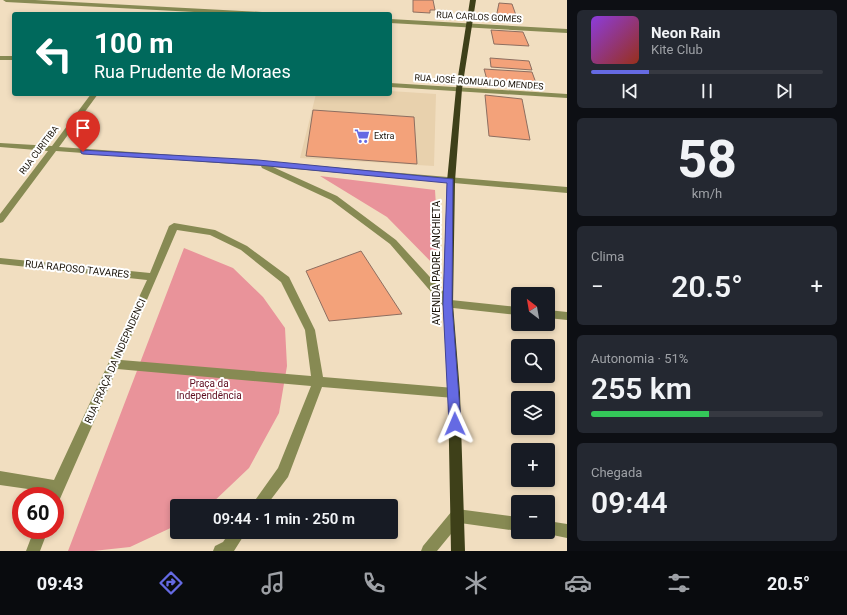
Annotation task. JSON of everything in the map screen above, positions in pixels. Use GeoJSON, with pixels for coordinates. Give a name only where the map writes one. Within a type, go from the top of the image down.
{"type":"FeatureCollection","features":[{"type":"Feature","properties":{"kind":"main road","name":"AVENIDA PADRE ANCHIETA"},"geometry":{"type":"LineString","coordinates":[[458,551],[454,393],[448,304],[451,181],[459,90],[473,0]]}},
{"type":"Feature","properties":{"kind":"street"},"geometry":{"type":"LineString","coordinates":[[6,0],[159,6],[236,12]]}},
{"type":"Feature","properties":{"kind":"street"},"geometry":{"type":"LineString","coordinates":[[154,12],[159,6]]}},
{"type":"Feature","properties":{"kind":"street","name":"RUA CARLOS GOMES"},"geometry":{"type":"LineString","coordinates":[[392,21],[567,31]]}},
{"type":"Feature","properties":{"kind":"street"},"geometry":{"type":"LineString","coordinates":[[0,58],[12,58]]}},
{"type":"Feature","properties":{"kind":"street","name":"RUA JOSÉ ROMUALDO MENDES"},"geometry":{"type":"LineString","coordinates":[[392,84],[459,90],[567,96]]}},
{"type":"Feature","properties":{"kind":"street","name":"RUA CURITIBA"},"geometry":{"type":"LineString","coordinates":[[0,220],[51,150],[93,96]]}},
{"type":"Feature","properties":{"kind":"street"},"geometry":{"type":"LineString","coordinates":[[0,146],[258,163],[567,190]]}},
{"type":"Feature","properties":{"kind":"street"},"geometry":{"type":"LineString","coordinates":[[258,163],[334,198],[393,242],[448,304],[511,310]]}},
{"type":"Feature","properties":{"kind":"street","name":"RUA PRAÇA DA INDEPNDENCI"},"geometry":{"type":"LineString","coordinates":[[58,487],[174,226],[212,232],[244,248],[285,280],[310,330],[318,382]]}},
{"type":"Feature","properties":{"kind":"street","name":"RUA RAPOSO TAVARES"},"geometry":{"type":"LineString","coordinates":[[0,261],[153,276]]}},
{"type":"Feature","properties":{"kind":"street"},"geometry":{"type":"LineString","coordinates":[[555,315],[567,316]]}},
{"type":"Feature","properties":{"kind":"street"},"geometry":{"type":"LineString","coordinates":[[113,364],[454,393]]}},
{"type":"Feature","properties":{"kind":"street"},"geometry":{"type":"LineString","coordinates":[[263,499],[283,472],[318,382]]}},
{"type":"Feature","properties":{"kind":"street"},"geometry":{"type":"LineString","coordinates":[[0,478],[36,487]]}},
{"type":"Feature","properties":{"kind":"street"},"geometry":{"type":"LineString","coordinates":[[428,551],[457,516],[511,523]]}},
{"type":"Feature","properties":{"kind":"street"},"geometry":{"type":"LineString","coordinates":[[555,529],[567,531]]}},
{"type":"Feature","properties":{"kind":"street"},"geometry":{"type":"LineString","coordinates":[[32,551],[37,539]]}},
{"type":"Feature","properties":{"kind":"street"},"geometry":{"type":"LineString","coordinates":[[220,551],[228,546],[234,539]]}},
{"type":"Feature","properties":{"kind":"shaded area"},"geometry":{"type":"Polygon","coordinates":[[[392,91],[436,94],[434,166],[300,158],[316,96],[392,96],[392,91]]]}},
{"type":"Feature","properties":{"kind":"green space"},"geometry":{"type":"Polygon","coordinates":[[[320,176],[435,190],[440,271],[387,217],[320,176]]]}},
{"type":"Feature","properties":{"kind":"green space","name":"Praça da Independência"},"geometry":{"type":"Polygon","coordinates":[[[184,248],[233,268],[263,297],[285,328],[287,366],[279,413],[249,468],[216,499],[170,499],[170,528],[130,547],[93,551],[68,551],[184,248]]]}},
{"type":"Feature","properties":{"kind":"building"},"geometry":{"type":"Polygon","coordinates":[[[413,0],[433,0],[435,10],[430,10],[430,13],[413,12],[413,0]]]}},
{"type":"Feature","properties":{"kind":"building"},"geometry":{"type":"Polygon","coordinates":[[[499,3],[512,4],[518,21],[501,20],[496,18],[499,3]]]}},
{"type":"Feature","properties":{"kind":"building"},"geometry":{"type":"Polygon","coordinates":[[[491,30],[523,32],[529,46],[494,44],[491,30]]]}},
{"type":"Feature","properties":{"kind":"building"},"geometry":{"type":"Polygon","coordinates":[[[490,58],[529,61],[532,70],[491,67],[490,58]]]}},
{"type":"Feature","properties":{"kind":"building"},"geometry":{"type":"Polygon","coordinates":[[[484,69],[532,72],[536,83],[487,80],[484,69]]]}},
{"type":"Feature","properties":{"kind":"building"},"geometry":{"type":"Polygon","coordinates":[[[485,95],[522,99],[530,140],[489,136],[485,95]]]}},
{"type":"Feature","properties":{"kind":"building","name":"Extra"},"geometry":{"type":"Polygon","coordinates":[[[313,110],[414,117],[417,164],[306,156],[313,110]]]}},
{"type":"Feature","properties":{"kind":"building"},"geometry":{"type":"Polygon","coordinates":[[[361,251],[402,314],[329,321],[306,271],[361,251]]]}},
{"type":"Feature","properties":{"kind":"place","name":"Extra"},"geometry":{"type":"Point","coordinates":[362,136]}},
{"type":"Feature","properties":{"kind":"route"},"geometry":{"type":"LineString","coordinates":[[83,152],[258,163],[451,181],[448,304],[455,424]]}}]}
